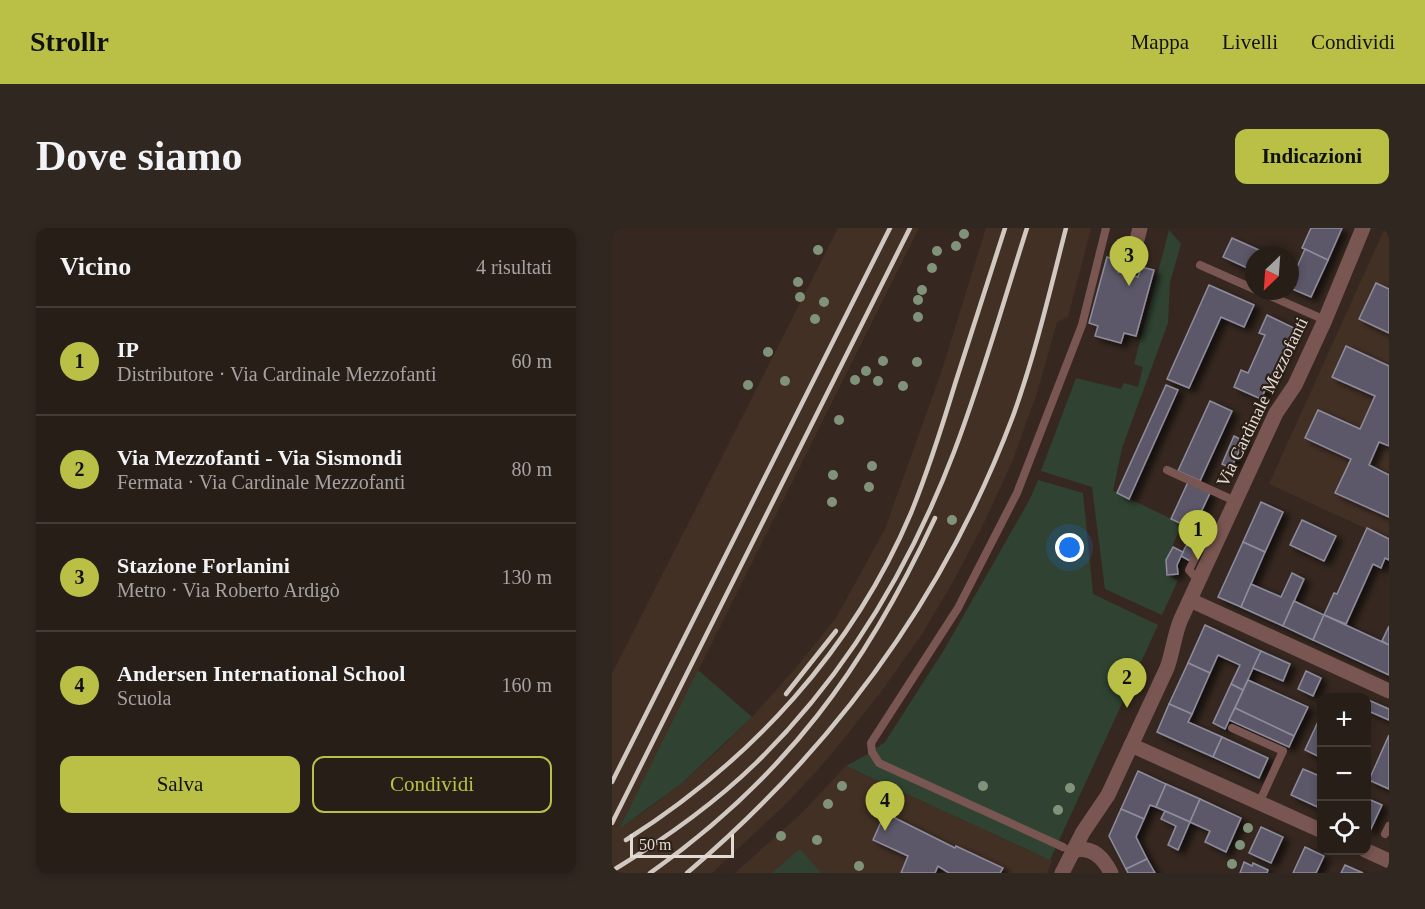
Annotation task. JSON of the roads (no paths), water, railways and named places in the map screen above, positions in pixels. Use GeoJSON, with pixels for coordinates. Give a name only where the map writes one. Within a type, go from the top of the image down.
{"type":"FeatureCollection","features":[{"type":"Feature","properties":{"kind":"street"},"geometry":{"type":"LineString","coordinates":[[1128,274],[1140,228]]}},
{"type":"Feature","properties":{"kind":"street","name":"Via Cardinale Mezzofanti"},"geometry":{"type":"LineString","coordinates":[[1062,873],[1068,852],[1106,801],[1167,668],[1175,634],[1215,544],[1275,413],[1295,385],[1363,228]]}},
{"type":"Feature","properties":{"kind":"street"},"geometry":{"type":"LineString","coordinates":[[1190,600],[1389,691]]}},
{"type":"Feature","properties":{"kind":"street"},"geometry":{"type":"LineString","coordinates":[[1131,745],[1317,829]]}},
{"type":"Feature","properties":{"kind":"street"},"geometry":{"type":"LineString","coordinates":[[1076,873],[1068,852],[1088,850],[1099,855],[1112,873]]}},
{"type":"Feature","properties":{"kind":"street"},"geometry":{"type":"LineString","coordinates":[[1371,853],[1389,861]]}},
{"type":"Feature","properties":{"kind":"lane"},"geometry":{"type":"LineString","coordinates":[[1068,852],[879,763],[872,752],[871,743],[958,608],[1017,493],[1082,326],[1106,228]]}},
{"type":"Feature","properties":{"kind":"lane"},"geometry":{"type":"LineString","coordinates":[[1200,265],[1245,285]]}},
{"type":"Feature","properties":{"kind":"lane"},"geometry":{"type":"LineString","coordinates":[[1279,300],[1325,320]]}},
{"type":"Feature","properties":{"kind":"lane"},"geometry":{"type":"LineString","coordinates":[[1167,470],[1235,501]]}},
{"type":"Feature","properties":{"kind":"lane"},"geometry":{"type":"LineString","coordinates":[[1232,728],[1283,751],[1259,803]]}},
{"type":"Feature","properties":{"kind":"railway"},"geometry":{"type":"LineString","coordinates":[[612,782],[890,228]]}},
{"type":"Feature","properties":{"kind":"railway"},"geometry":{"type":"LineString","coordinates":[[612,823],[910,228]]}},
{"type":"Feature","properties":{"kind":"railway"},"geometry":{"type":"LineString","coordinates":[[626,840],[672,809],[756,738],[794,698],[860,611],[911,513],[940,433],[1005,228]]}},
{"type":"Feature","properties":{"kind":"railway"},"geometry":{"type":"LineString","coordinates":[[612,871],[687,821],[756,763],[818,694],[872,618],[917,537],[937,495],[983,369],[1027,228]]}},
{"type":"Feature","properties":{"kind":"railway"},"geometry":{"type":"LineString","coordinates":[[687,873],[740,825],[837,721],[880,666],[919,607],[954,546],[1013,416],[1035,346],[1066,228]]}},
{"type":"Feature","properties":{"kind":"railway"},"geometry":{"type":"LineString","coordinates":[[650,873],[742,798],[817,716],[850,671],[880,623],[935,518]]}},
{"type":"Feature","properties":{"kind":"railway"},"geometry":{"type":"LineString","coordinates":[[786,694],[836,631]]}},
{"type":"Feature","properties":{"kind":"place","name":"Stazione Forlanini"},"geometry":{"type":"Point","coordinates":[1129,286]}},
{"type":"Feature","properties":{"kind":"place","name":"IP"},"geometry":{"type":"Point","coordinates":[1198,560]}},
{"type":"Feature","properties":{"kind":"place","name":"Via Mezzofanti - Via Sismondi"},"geometry":{"type":"Point","coordinates":[1127,708]}},
{"type":"Feature","properties":{"kind":"place","name":"Andersen International School"},"geometry":{"type":"Point","coordinates":[885,831]}}]}
